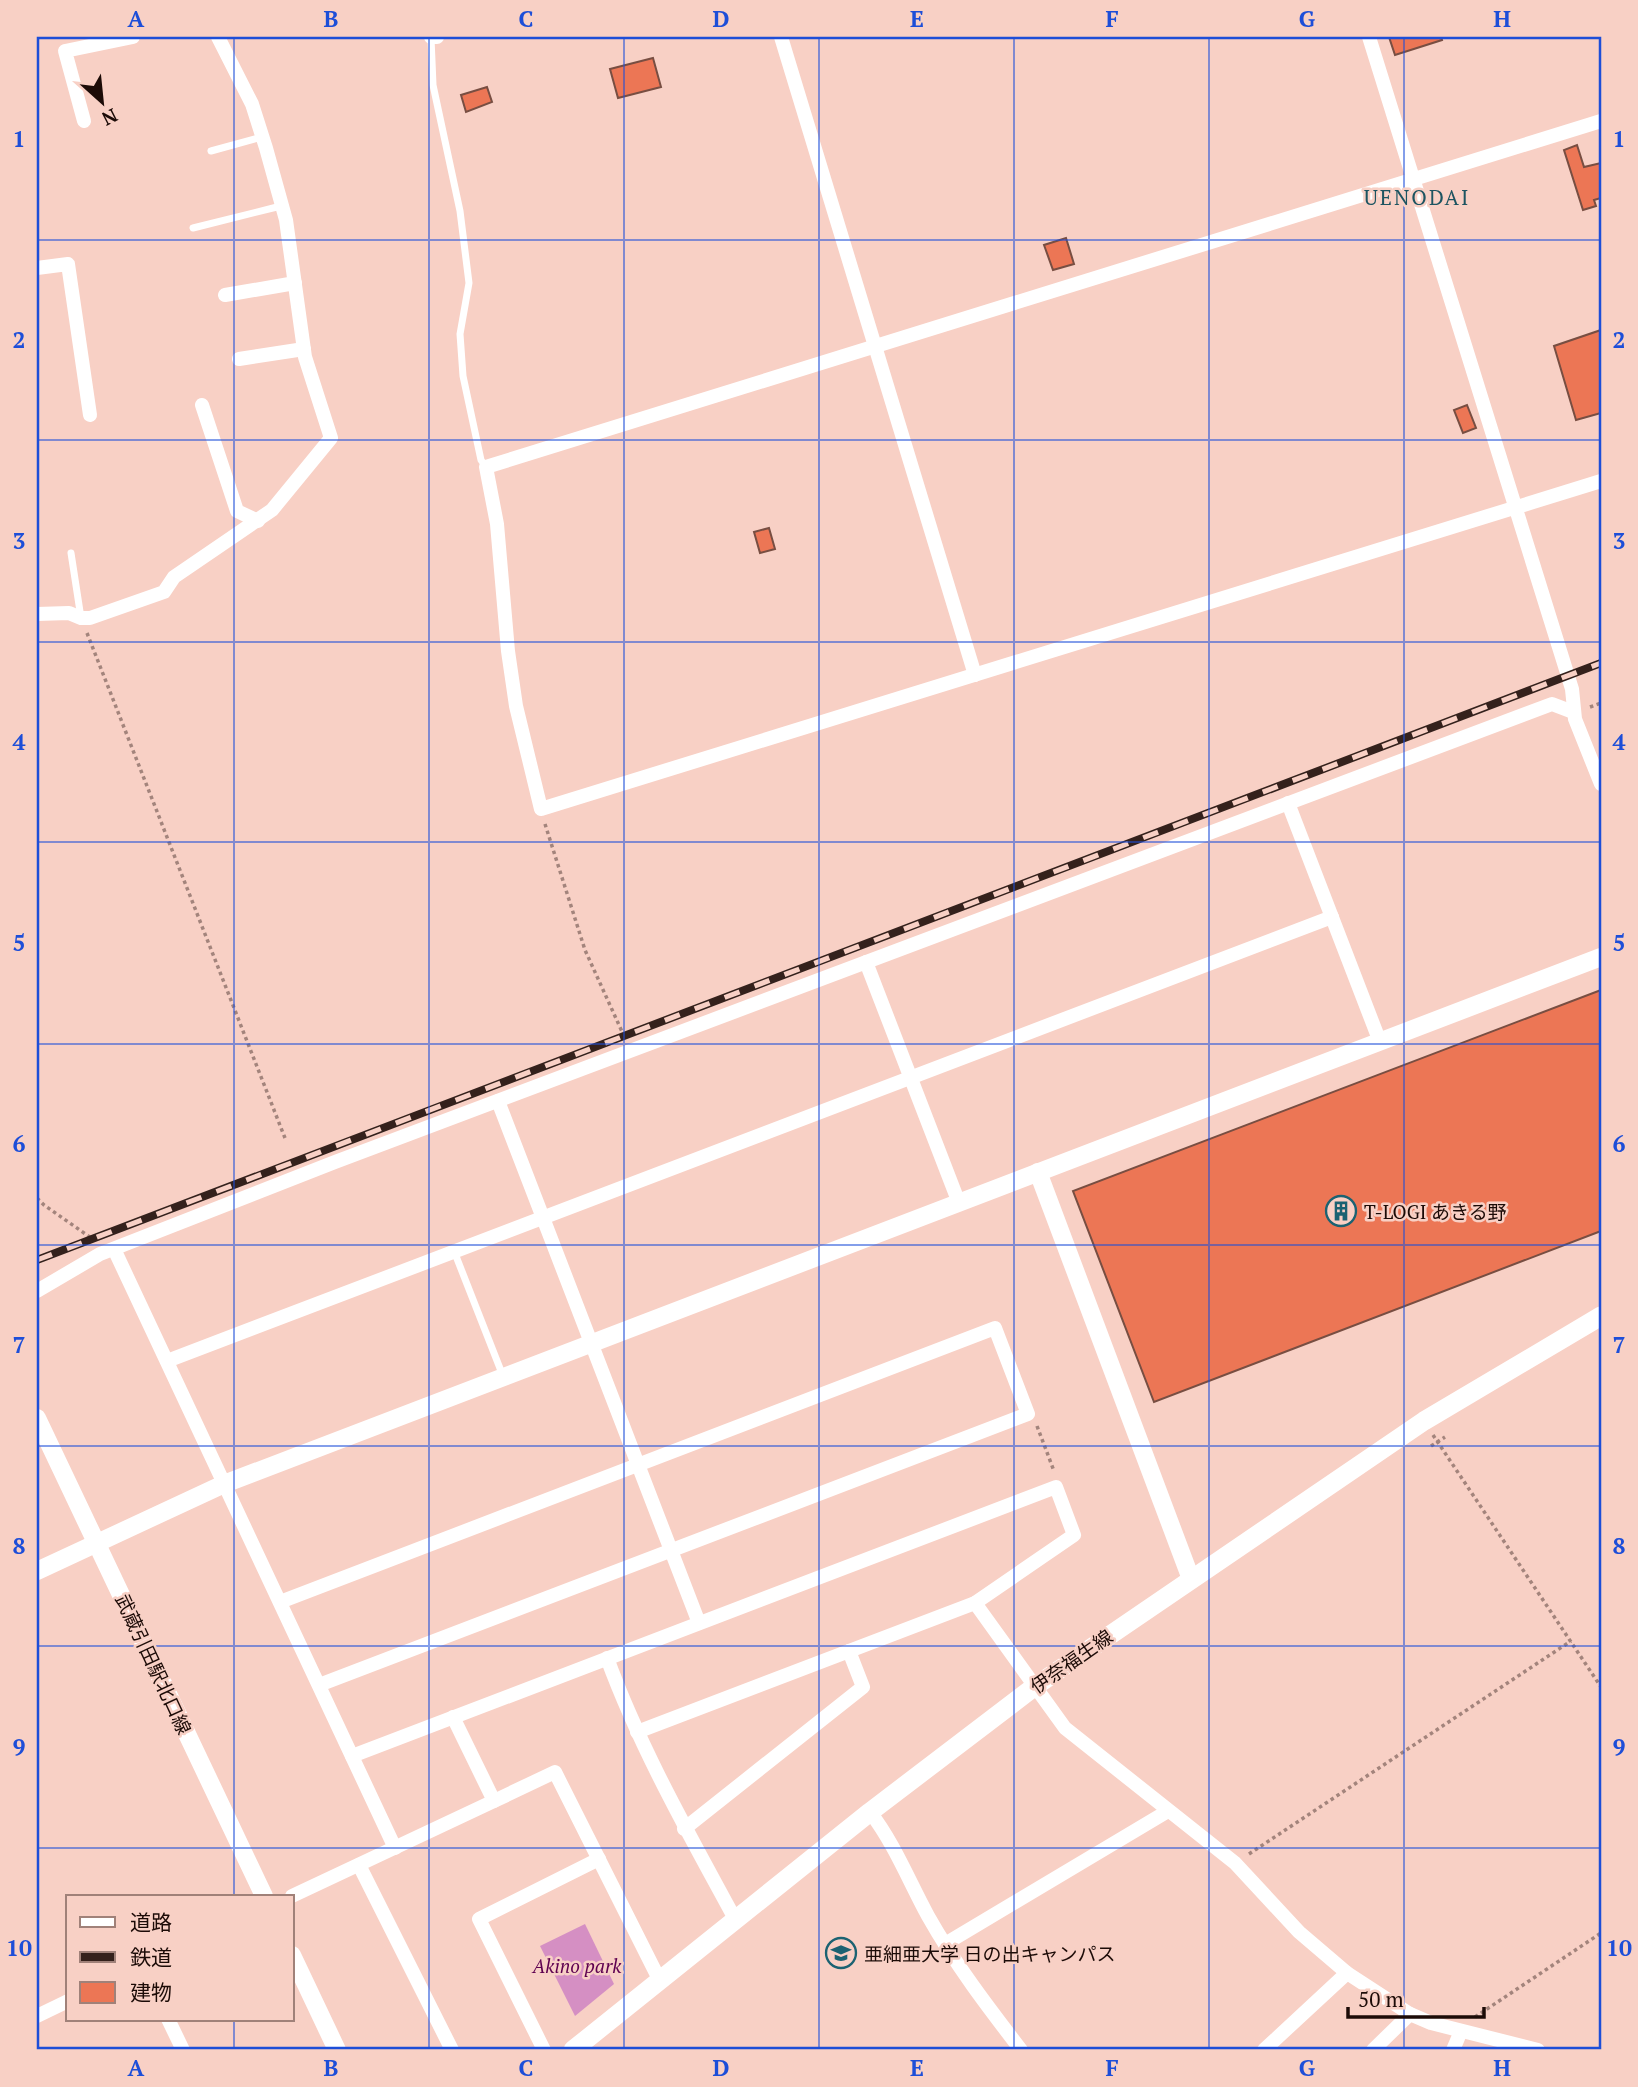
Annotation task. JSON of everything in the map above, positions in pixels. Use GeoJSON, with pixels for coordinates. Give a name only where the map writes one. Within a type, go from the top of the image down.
{"type":"FeatureCollection","features":[{"type":"Feature","properties":{"kind":"main road","name":"伊奈福生線"},"geometry":{"type":"LineString","coordinates":[[573,2050],[870,1812],[1034,1687],[1424,1422],[1601,1316]]}},
{"type":"Feature","properties":{"kind":"street"},"geometry":{"type":"LineString","coordinates":[[84,121],[65,51],[133,37]]}},
{"type":"Feature","properties":{"kind":"street"},"geometry":{"type":"LineString","coordinates":[[37,614],[69,613],[90,618],[164,592],[174,577],[272,510],[331,438],[304,349],[282,206],[263,137],[252,104],[218,37]]}},
{"type":"Feature","properties":{"kind":"street"},"geometry":{"type":"LineString","coordinates":[[781,37],[975,675]]}},
{"type":"Feature","properties":{"kind":"street"},"geometry":{"type":"LineString","coordinates":[[1369,37],[1572,690],[1573,712],[1601,784]]}},
{"type":"Feature","properties":{"kind":"street"},"geometry":{"type":"LineString","coordinates":[[1601,121],[486,467],[497,524],[508,651],[516,706],[541,809],[1601,481]]}},
{"type":"Feature","properties":{"kind":"street"},"geometry":{"type":"LineString","coordinates":[[37,268],[68,264],[90,415]]}},
{"type":"Feature","properties":{"kind":"street"},"geometry":{"type":"LineString","coordinates":[[225,295],[295,283]]}},
{"type":"Feature","properties":{"kind":"street"},"geometry":{"type":"LineString","coordinates":[[239,359],[304,349]]}},
{"type":"Feature","properties":{"kind":"street"},"geometry":{"type":"LineString","coordinates":[[202,405],[237,511],[258,521]]}},
{"type":"Feature","properties":{"kind":"street"},"geometry":{"type":"LineString","coordinates":[[37,1291],[107,1252],[866,962],[1552,704],[1573,712]]}},
{"type":"Feature","properties":{"kind":"street"},"geometry":{"type":"LineString","coordinates":[[1288,803],[1380,1042]]}},
{"type":"Feature","properties":{"kind":"street"},"geometry":{"type":"LineString","coordinates":[[167,1361],[1332,917]]}},
{"type":"Feature","properties":{"kind":"street"},"geometry":{"type":"LineString","coordinates":[[37,1571],[224,1483],[1601,957]]}},
{"type":"Feature","properties":{"kind":"street"},"geometry":{"type":"LineString","coordinates":[[866,962],[959,1203]]}},
{"type":"Feature","properties":{"kind":"street"},"geometry":{"type":"LineString","coordinates":[[498,1101],[699,1623]]}},
{"type":"Feature","properties":{"kind":"street"},"geometry":{"type":"LineString","coordinates":[[1038,1172],[1191,1579]]}},
{"type":"Feature","properties":{"kind":"street"},"geometry":{"type":"LineString","coordinates":[[107,1252],[167,1361],[395,1848]]}},
{"type":"Feature","properties":{"kind":"street"},"geometry":{"type":"LineString","coordinates":[[280,1602],[995,1328],[1028,1414],[319,1685]]}},
{"type":"Feature","properties":{"kind":"street","name":"武蔵引田駅北口線"},"geometry":{"type":"LineString","coordinates":[[39,1425],[264,1895]]}},
{"type":"Feature","properties":{"kind":"street"},"geometry":{"type":"LineString","coordinates":[[352,1756],[1056,1487],[1074,1535],[975,1603],[637,1732]]}},
{"type":"Feature","properties":{"kind":"street"},"geometry":{"type":"LineString","coordinates":[[975,1603],[1065,1728],[1235,1863],[1299,1932],[1348,1973],[1410,2014],[1430,2023],[1538,2050]]}},
{"type":"Feature","properties":{"kind":"street"},"geometry":{"type":"LineString","coordinates":[[684,1829],[863,1687],[849,1651]]}},
{"type":"Feature","properties":{"kind":"street"},"geometry":{"type":"LineString","coordinates":[[607,1658],[637,1732],[684,1829],[735,1919]]}},
{"type":"Feature","properties":{"kind":"street"},"geometry":{"type":"LineString","coordinates":[[453,1717],[494,1801]]}},
{"type":"Feature","properties":{"kind":"street"},"geometry":{"type":"LineString","coordinates":[[294,1895],[555,1772],[659,1979]]}},
{"type":"Feature","properties":{"kind":"street"},"geometry":{"type":"LineString","coordinates":[[945,1944],[1168,1811]]}},
{"type":"Feature","properties":{"kind":"street"},"geometry":{"type":"LineString","coordinates":[[870,1812],[884,1830],[963,1974],[1021,2050]]}},
{"type":"Feature","properties":{"kind":"street"},"geometry":{"type":"LineString","coordinates":[[544,2050],[478,1919],[599,1859]]}},
{"type":"Feature","properties":{"kind":"street"},"geometry":{"type":"LineString","coordinates":[[359,1865],[452,2050]]}},
{"type":"Feature","properties":{"kind":"street"},"geometry":{"type":"LineString","coordinates":[[294,1959],[337,2050]]}},
{"type":"Feature","properties":{"kind":"street"},"geometry":{"type":"LineString","coordinates":[[1264,2050],[1348,1973]]}},
{"type":"Feature","properties":{"kind":"street"},"geometry":{"type":"LineString","coordinates":[[37,2016],[66,2002]]}},
{"type":"Feature","properties":{"kind":"street"},"geometry":{"type":"LineString","coordinates":[[1373,2050],[1410,2014]]}},
{"type":"Feature","properties":{"kind":"street"},"geometry":{"type":"LineString","coordinates":[[169,2021],[183,2050]]}},
{"type":"Feature","properties":{"kind":"street"},"geometry":{"type":"LineString","coordinates":[[1453,2050],[1461,2031]]}},
{"type":"Feature","properties":{"kind":"lane"},"geometry":{"type":"LineString","coordinates":[[433,37],[433,85],[460,211],[469,284],[460,334],[463,376],[481,460],[486,467]]}},
{"type":"Feature","properties":{"kind":"lane"},"geometry":{"type":"LineString","coordinates":[[211,151],[263,137]]}},
{"type":"Feature","properties":{"kind":"lane"},"geometry":{"type":"LineString","coordinates":[[192,228],[282,206]]}},
{"type":"Feature","properties":{"kind":"lane"},"geometry":{"type":"LineString","coordinates":[[71,553],[81,618]]}},
{"type":"Feature","properties":{"kind":"lane"},"geometry":{"type":"LineString","coordinates":[[454,1251],[503,1377]]}},
{"type":"Feature","properties":{"kind":"path"},"geometry":{"type":"LineString","coordinates":[[81,618],[285,1138]]}},
{"type":"Feature","properties":{"kind":"path"},"geometry":{"type":"LineString","coordinates":[[541,809],[585,950],[630,1051]]}},
{"type":"Feature","properties":{"kind":"path"},"geometry":{"type":"LineString","coordinates":[[37,1198],[107,1252]]}},
{"type":"Feature","properties":{"kind":"path"},"geometry":{"type":"LineString","coordinates":[[1028,1414],[1035,1421],[1055,1476],[1056,1487]]}},
{"type":"Feature","properties":{"kind":"path"},"geometry":{"type":"LineString","coordinates":[[1424,1422],[1601,1686]]}},
{"type":"Feature","properties":{"kind":"path"},"geometry":{"type":"LineString","coordinates":[[1431,1446],[1445,1437]]}},
{"type":"Feature","properties":{"kind":"path"},"geometry":{"type":"LineString","coordinates":[[1235,1863],[1571,1641]]}},
{"type":"Feature","properties":{"kind":"path"},"geometry":{"type":"LineString","coordinates":[[1475,2016],[1601,1933]]}},
{"type":"Feature","properties":{"kind":"green space","name":"Akino park"},"geometry":{"type":"Polygon","coordinates":[[[585,1924],[614,1984],[575,2016],[540,1946],[585,1924]]]}},
{"type":"Feature","properties":{"kind":"building"},"geometry":{"type":"Polygon","coordinates":[[[1389,37],[1441,37],[1442,40],[1395,55],[1389,37]]]}},
{"type":"Feature","properties":{"kind":"building"},"geometry":{"type":"Polygon","coordinates":[[[653,58],[661,87],[618,98],[610,69],[653,58]]]}},
{"type":"Feature","properties":{"kind":"building"},"geometry":{"type":"Polygon","coordinates":[[[487,87],[492,102],[466,112],[461,95],[487,87]]]}},
{"type":"Feature","properties":{"kind":"building"},"geometry":{"type":"Polygon","coordinates":[[[1577,145],[1584,167],[1601,163],[1601,198],[1594,200],[1596,206],[1583,210],[1564,150],[1577,145]]]}},
{"type":"Feature","properties":{"kind":"building"},"geometry":{"type":"Polygon","coordinates":[[[1066,238],[1074,264],[1053,270],[1044,245],[1066,238]]]}},
{"type":"Feature","properties":{"kind":"building"},"geometry":{"type":"Polygon","coordinates":[[[1601,330],[1601,413],[1576,420],[1554,346],[1601,330]]]}},
{"type":"Feature","properties":{"kind":"building"},"geometry":{"type":"Polygon","coordinates":[[[1467,405],[1476,428],[1463,433],[1454,410],[1467,405]]]}},
{"type":"Feature","properties":{"kind":"building"},"geometry":{"type":"Polygon","coordinates":[[[769,528],[775,549],[760,553],[754,532],[769,528]]]}},
{"type":"Feature","properties":{"kind":"building","name":"T-LOGI あきる野"},"geometry":{"type":"Polygon","coordinates":[[[1601,990],[1601,1231],[1154,1402],[1073,1191],[1601,990]]]}},
{"type":"Feature","properties":{"kind":"railway"},"geometry":{"type":"LineString","coordinates":[[37,1260],[1601,663]]}},
{"type":"Feature","properties":{"kind":"place","name":"T-LOGI あきる野"},"geometry":{"type":"Point","coordinates":[1341,1211]}},
{"type":"Feature","properties":{"kind":"place","name":"亜細亜大学 日の出キャンパス"},"geometry":{"type":"Point","coordinates":[841,1953]}},
{"type":"Feature","properties":{"kind":"district","name":"UENODAI"},"geometry":{"type":"Point","coordinates":[1417,197]}}]}
